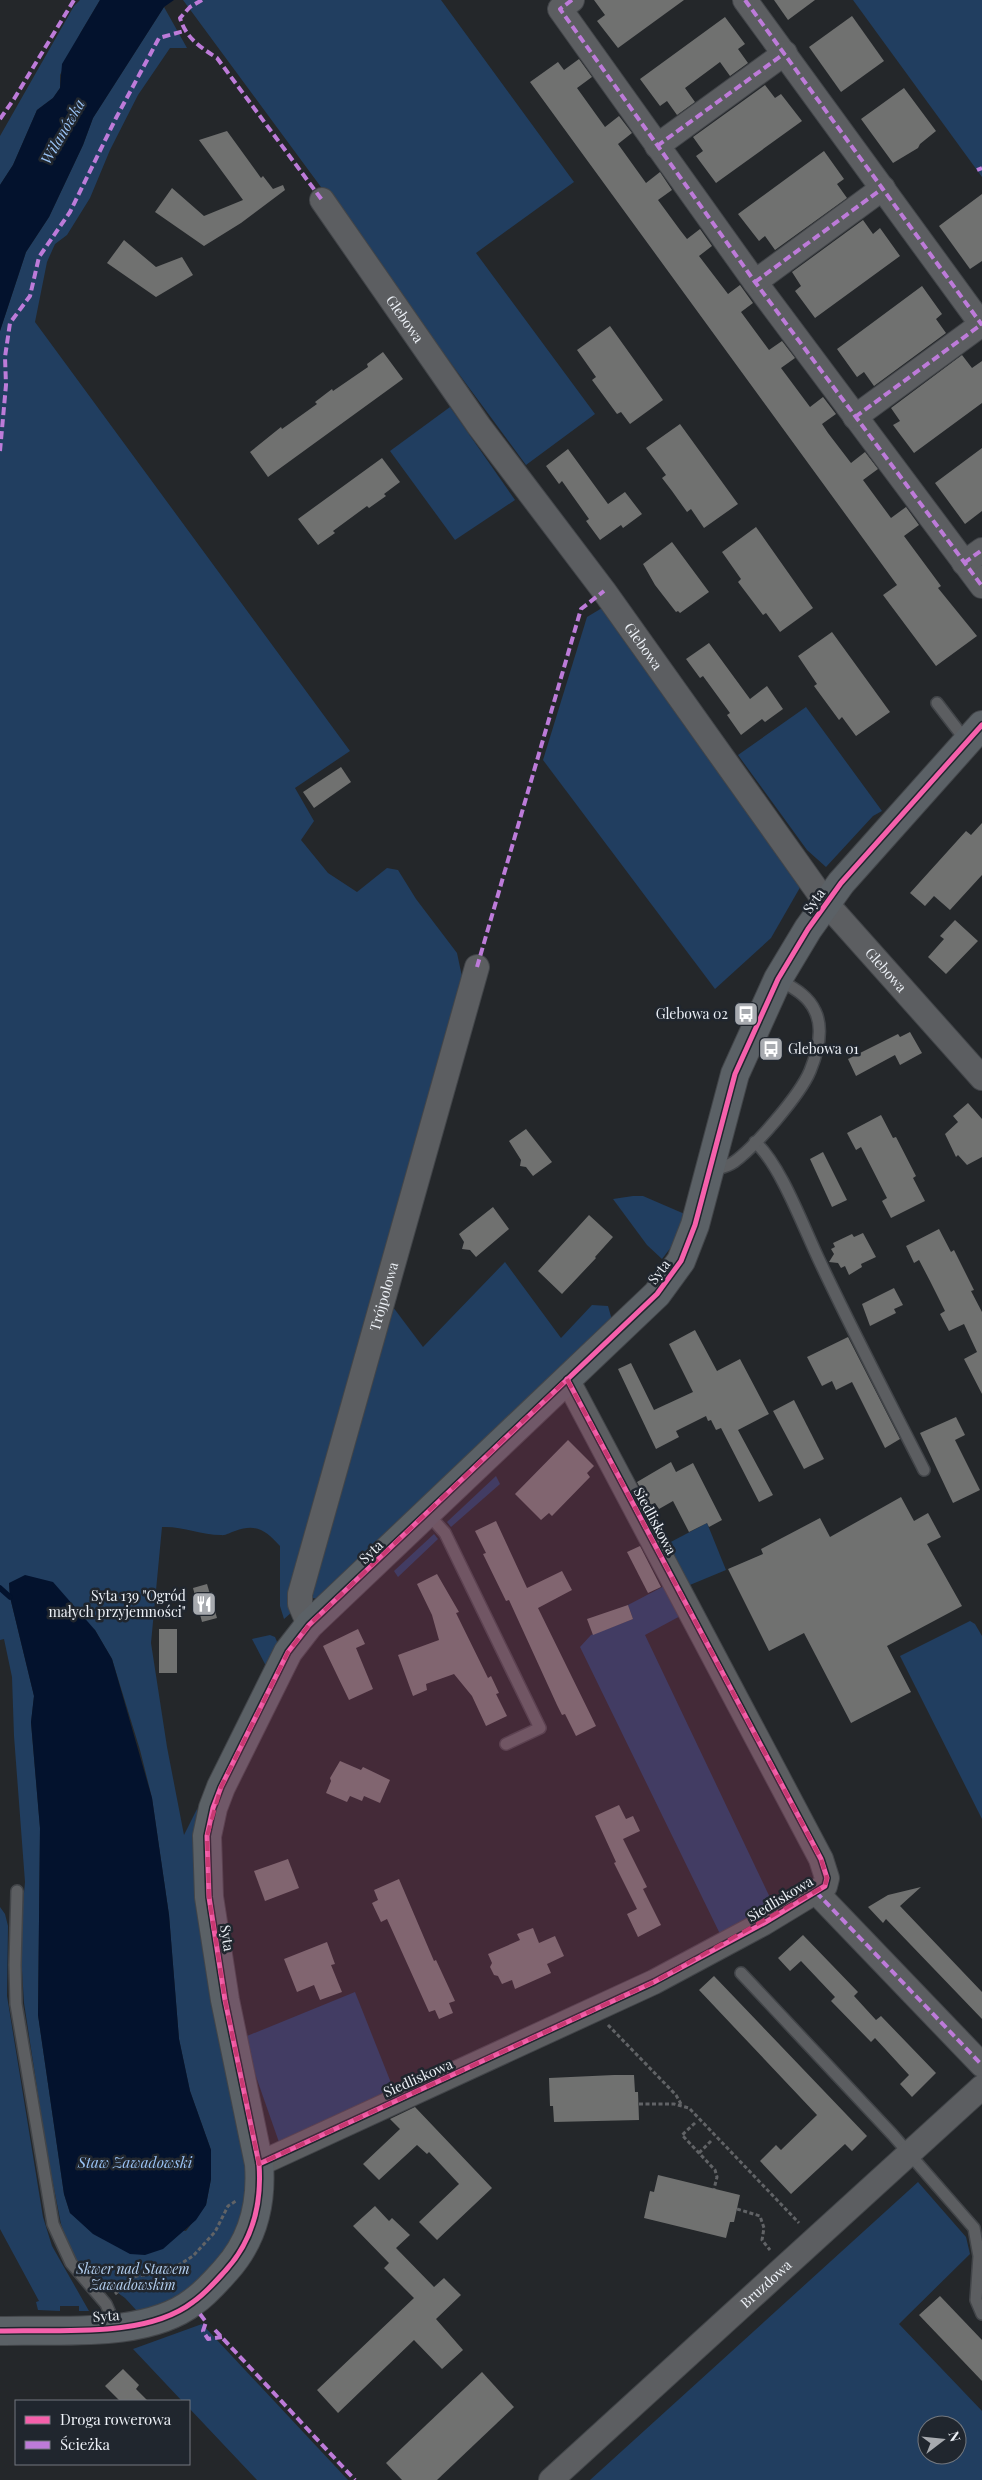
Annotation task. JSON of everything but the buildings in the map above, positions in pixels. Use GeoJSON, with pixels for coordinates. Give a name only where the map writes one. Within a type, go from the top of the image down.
{"type":"FeatureCollection","features":[{"type":"Feature","properties":{"kind":"street"},"geometry":{"type":"LineString","coordinates":[[572,0],[560,9],[854,417],[973,557],[982,586]]}},
{"type":"Feature","properties":{"kind":"street"},"geometry":{"type":"LineString","coordinates":[[745,0],[982,325],[854,417]]}},
{"type":"Feature","properties":{"kind":"street"},"geometry":{"type":"LineString","coordinates":[[657,146],[785,53]]}},
{"type":"Feature","properties":{"kind":"street"},"geometry":{"type":"LineString","coordinates":[[755,282],[883,188]]}},
{"type":"Feature","properties":{"kind":"street","name":"Glebowa"},"geometry":{"type":"LineString","coordinates":[[322,200],[479,426],[604,591],[826,903],[982,1078]]}},
{"type":"Feature","properties":{"kind":"street","name":"Syta"},"geometry":{"type":"LineString","coordinates":[[0,2331],[116,2327],[162,2318],[192,2303],[233,2262],[250,2234],[259,2202],[259,2164],[246,2111],[209,1897],[207,1836],[213,1808],[221,1787],[288,1652],[309,1626],[657,1294],[681,1261],[695,1225],[735,1074],[778,979],[826,903],[974,734]]}},
{"type":"Feature","properties":{"kind":"street","name":"Trójpolowa"},"geometry":{"type":"LineString","coordinates":[[309,1626],[301,1609],[300,1594],[477,967]]}},
{"type":"Feature","properties":{"kind":"street","name":"Siedliskowa"},"geometry":{"type":"LineString","coordinates":[[259,2164],[654,1982],[825,1886],[827,1878],[821,1859],[567,1380]]}},
{"type":"Feature","properties":{"kind":"street"},"geometry":{"type":"LineString","coordinates":[[816,1892],[982,2064]]}},
{"type":"Feature","properties":{"kind":"street","name":"Bruzdowa"},"geometry":{"type":"LineString","coordinates":[[551,2480],[982,2087]]}},
{"type":"Feature","properties":{"kind":"lane"},"geometry":{"type":"LineString","coordinates":[[937,703],[974,734]]}},
{"type":"Feature","properties":{"kind":"lane"},"geometry":{"type":"LineString","coordinates":[[710,1171],[732,1164],[755,1142],[797,1091],[810,1072],[819,1040],[819,1023],[808,998],[778,979]]}},
{"type":"Feature","properties":{"kind":"lane"},"geometry":{"type":"LineString","coordinates":[[755,1142],[776,1168],[821,1264],[924,1470]]}},
{"type":"Feature","properties":{"kind":"lane"},"geometry":{"type":"LineString","coordinates":[[428,1514],[445,1533],[540,1728],[506,1744]]}},
{"type":"Feature","properties":{"kind":"lane"},"geometry":{"type":"LineString","coordinates":[[17,1891],[14,1965],[16,2004],[53,2224],[71,2263],[106,2304],[116,2327]]}},
{"type":"Feature","properties":{"kind":"lane"},"geometry":{"type":"LineString","coordinates":[[741,1973],[909,2154],[974,2228],[980,2256],[976,2300],[982,2314]]}},
{"type":"Feature","properties":{"kind":"path"},"geometry":{"type":"LineString","coordinates":[[604,2022],[676,2095],[681,2104]]}},
{"type":"Feature","properties":{"kind":"path"},"geometry":{"type":"LineString","coordinates":[[638,2104],[681,2104],[689,2108],[800,2223]]}},
{"type":"Feature","properties":{"kind":"path"},"geometry":{"type":"LineString","coordinates":[[695,2123],[682,2136],[716,2173],[714,2189]]}},
{"type":"Feature","properties":{"kind":"path"},"geometry":{"type":"LineString","coordinates":[[699,2153],[711,2141]]}},
{"type":"Feature","properties":{"kind":"path"},"geometry":{"type":"LineString","coordinates":[[117,2292],[136,2276],[168,2272],[188,2260],[216,2232],[230,2204],[242,2199]]}},
{"type":"Feature","properties":{"kind":"path"},"geometry":{"type":"LineString","coordinates":[[737,2209],[760,2216],[764,2228],[762,2240],[770,2250]]}},
{"type":"Feature","properties":{"kind":"highlighted area"},"geometry":{"type":"Polygon","coordinates":[[[567,1379],[821,1859],[827,1878],[825,1886],[654,1982],[259,2164],[225,2000],[209,1897],[207,1836],[221,1787],[288,1652],[309,1625],[567,1379]]]}},
{"type":"Feature","properties":{"kind":"green space"},"geometry":{"type":"Polygon","coordinates":[[[80,0],[100,0],[81,32],[60,75],[60,88],[53,98],[37,110],[13,165],[0,185],[0,136],[74,6],[80,0]]]}},
{"type":"Feature","properties":{"kind":"green space"},"geometry":{"type":"Polygon","coordinates":[[[183,0],[441,0],[574,182],[476,253],[595,414],[526,465],[183,0]]]}},
{"type":"Feature","properties":{"kind":"green space"},"geometry":{"type":"Polygon","coordinates":[[[853,0],[982,0],[982,177],[853,0]]]}},
{"type":"Feature","properties":{"kind":"green space","name":"Skwer nad Stawem Zawadowskim"},"geometry":{"type":"Polygon","coordinates":[[[164,7],[187,48],[170,48],[138,95],[110,150],[90,198],[67,235],[55,244],[47,262],[35,322],[350,751],[295,788],[314,821],[301,840],[328,873],[357,892],[387,868],[398,870],[416,899],[457,953],[464,986],[292,1612],[284,1619],[280,1606],[280,1546],[270,1536],[255,1528],[243,1529],[223,1535],[162,1527],[151,1643],[167,1747],[184,1835],[197,1809],[197,1831],[248,2167],[248,2186],[245,2205],[232,2240],[210,2271],[196,2284],[175,2298],[137,2311],[125,2298],[79,2265],[73,2257],[61,2224],[47,2153],[24,2003],[20,1938],[25,1882],[14,1736],[12,1677],[4,1639],[0,1640],[0,331],[26,252],[49,217],[83,145],[93,118],[164,7]],[[9,1583],[10,1597],[34,1696],[31,1723],[40,1828],[38,2015],[64,2194],[70,2213],[78,2219],[186,2231],[206,2205],[211,2179],[211,2150],[190,2091],[179,2039],[169,1915],[152,1798],[140,1750],[112,1659],[95,1630],[9,1583]]]}},
{"type":"Feature","properties":{"kind":"green space"},"geometry":{"type":"Polygon","coordinates":[[[450,407],[515,500],[455,540],[390,451],[450,407]]]}},
{"type":"Feature","properties":{"kind":"green space"},"geometry":{"type":"Polygon","coordinates":[[[602,608],[802,884],[771,938],[715,989],[543,760],[587,617],[602,608]]]}},
{"type":"Feature","properties":{"kind":"green space"},"geometry":{"type":"Polygon","coordinates":[[[806,707],[882,811],[873,816],[826,867],[807,850],[738,755],[806,707]]]}},
{"type":"Feature","properties":{"kind":"green space"},"geometry":{"type":"Polygon","coordinates":[[[643,1196],[687,1215],[678,1238],[662,1259],[647,1245],[613,1199],[643,1196]]]}},
{"type":"Feature","properties":{"kind":"green space"},"geometry":{"type":"Polygon","coordinates":[[[505,1262],[561,1338],[592,1305],[608,1306],[612,1320],[319,1599],[312,1598],[311,1587],[390,1303],[423,1347],[505,1262]]]}},
{"type":"Feature","properties":{"kind":"green space"},"geometry":{"type":"Polygon","coordinates":[[[496,1476],[500,1484],[451,1527],[447,1522],[496,1476]]]}},
{"type":"Feature","properties":{"kind":"green space"},"geometry":{"type":"Polygon","coordinates":[[[707,1523],[726,1570],[685,1587],[663,1546],[707,1523]]]}},
{"type":"Feature","properties":{"kind":"green space"},"geometry":{"type":"Polygon","coordinates":[[[434,1534],[438,1539],[398,1577],[394,1571],[434,1534]]]}},
{"type":"Feature","properties":{"kind":"green space"},"geometry":{"type":"Polygon","coordinates":[[[668,1584],[684,1614],[645,1635],[775,1908],[722,1938],[580,1647],[591,1635],[633,1619],[628,1605],[668,1584]]]}},
{"type":"Feature","properties":{"kind":"green space"},"geometry":{"type":"Polygon","coordinates":[[[970,1621],[975,1624],[982,1636],[982,1819],[900,1656],[970,1621]]]}},
{"type":"Feature","properties":{"kind":"green space"},"geometry":{"type":"Polygon","coordinates":[[[270,1635],[275,1637],[278,1644],[267,1668],[252,1639],[270,1635]]]}},
{"type":"Feature","properties":{"kind":"green space"},"geometry":{"type":"Polygon","coordinates":[[[0,1907],[5,1914],[8,1926],[7,1996],[43,2217],[52,2246],[89,2311],[79,2311],[79,2306],[60,2306],[60,2311],[38,2310],[36,2302],[39,2301],[0,2229],[0,1907]]]}},
{"type":"Feature","properties":{"kind":"green space"},"geometry":{"type":"Polygon","coordinates":[[[355,1992],[395,2093],[280,2145],[252,2065],[247,2036],[355,1992]]]}},
{"type":"Feature","properties":{"kind":"green space"},"geometry":{"type":"Polygon","coordinates":[[[918,2182],[966,2237],[970,2254],[899,2324],[982,2411],[982,2480],[590,2480],[918,2182]]]}},
{"type":"Feature","properties":{"kind":"green space"},"geometry":{"type":"Polygon","coordinates":[[[202,2324],[348,2480],[257,2480],[190,2409],[190,2400],[181,2400],[133,2349],[202,2324]]]}},
{"type":"Feature","properties":{"kind":"water","name":"Wilanówka"},"geometry":{"type":"Polygon","coordinates":[[[100,0],[174,0],[164,7],[93,118],[83,145],[49,217],[26,252],[0,331],[0,185],[13,165],[37,110],[53,98],[60,88],[62,64],[100,0]]]}},
{"type":"Feature","properties":{"kind":"water","name":"Staw Zawadowski"},"geometry":{"type":"Polygon","coordinates":[[[25,1575],[53,1582],[95,1630],[112,1659],[152,1798],[169,1915],[179,2039],[190,2091],[211,2150],[211,2179],[206,2205],[196,2220],[163,2249],[145,2255],[130,2254],[93,2234],[70,2213],[64,2194],[38,2015],[40,1828],[31,1722],[34,1696],[10,1597],[9,1583],[25,1575]]]}},
{"type":"Feature","properties":{"kind":"waterway"},"geometry":{"type":"LineString","coordinates":[[0,1588],[10,1597]]}},
{"type":"Feature","properties":{"kind":"marked path"},"geometry":{"type":"LineString","coordinates":[[0,119],[74,0]]}},
{"type":"Feature","properties":{"kind":"marked path"},"geometry":{"type":"LineString","coordinates":[[202,0],[190,7],[180,18],[186,31],[199,46],[217,58],[322,200]]}},
{"type":"Feature","properties":{"kind":"marked path"},"geometry":{"type":"LineString","coordinates":[[572,0],[560,9],[755,282],[982,586]]}},
{"type":"Feature","properties":{"kind":"marked path"},"geometry":{"type":"LineString","coordinates":[[745,0],[982,325]]}},
{"type":"Feature","properties":{"kind":"marked path"},"geometry":{"type":"LineString","coordinates":[[0,451],[6,385],[5,357],[10,323],[30,296],[39,257],[70,212],[116,118],[159,38],[184,31]]}},
{"type":"Feature","properties":{"kind":"marked path"},"geometry":{"type":"LineString","coordinates":[[657,146],[785,53]]}},
{"type":"Feature","properties":{"kind":"marked path"},"geometry":{"type":"LineString","coordinates":[[977,170],[982,168]]}},
{"type":"Feature","properties":{"kind":"marked path"},"geometry":{"type":"LineString","coordinates":[[755,282],[883,188]]}},
{"type":"Feature","properties":{"kind":"marked path"},"geometry":{"type":"LineString","coordinates":[[855,417],[982,324]]}},
{"type":"Feature","properties":{"kind":"marked path"},"geometry":{"type":"LineString","coordinates":[[964,563],[982,550]]}},
{"type":"Feature","properties":{"kind":"marked path"},"geometry":{"type":"LineString","coordinates":[[477,967],[581,609],[604,591]]}},
{"type":"Feature","properties":{"kind":"marked path"},"geometry":{"type":"LineString","coordinates":[[816,1892],[982,2065]]}},
{"type":"Feature","properties":{"kind":"marked path"},"geometry":{"type":"LineString","coordinates":[[200,2314],[206,2322],[203,2331],[208,2339],[222,2337]]}},
{"type":"Feature","properties":{"kind":"marked path"},"geometry":{"type":"LineString","coordinates":[[215,2330],[355,2480]]}},
{"type":"Feature","properties":{"kind":"cycle path"},"geometry":{"type":"LineString","coordinates":[[0,2331],[100,2330],[151,2322],[173,2314],[198,2298],[226,2270],[243,2246],[254,2221],[260,2179],[259,2164],[225,2000],[209,1897],[207,1836],[213,1808],[221,1787],[288,1652],[309,1625],[657,1294],[681,1261],[695,1225],[735,1074],[778,979],[808,929],[841,883],[982,725]]}},
{"type":"Feature","properties":{"kind":"cycle path"},"geometry":{"type":"LineString","coordinates":[[259,2164],[654,1982],[764,1923],[825,1886],[827,1878],[821,1859],[567,1379]]}},
{"type":"Feature","properties":{"kind":"place","name":"Glebowa 02"},"geometry":{"type":"Point","coordinates":[746,1014]}},
{"type":"Feature","properties":{"kind":"place","name":"Glebowa 01"},"geometry":{"type":"Point","coordinates":[771,1049]}},
{"type":"Feature","properties":{"kind":"place","name":"Syta 139 \"Ogród małych przyjemności\""},"geometry":{"type":"Point","coordinates":[204,1604]}}]}
